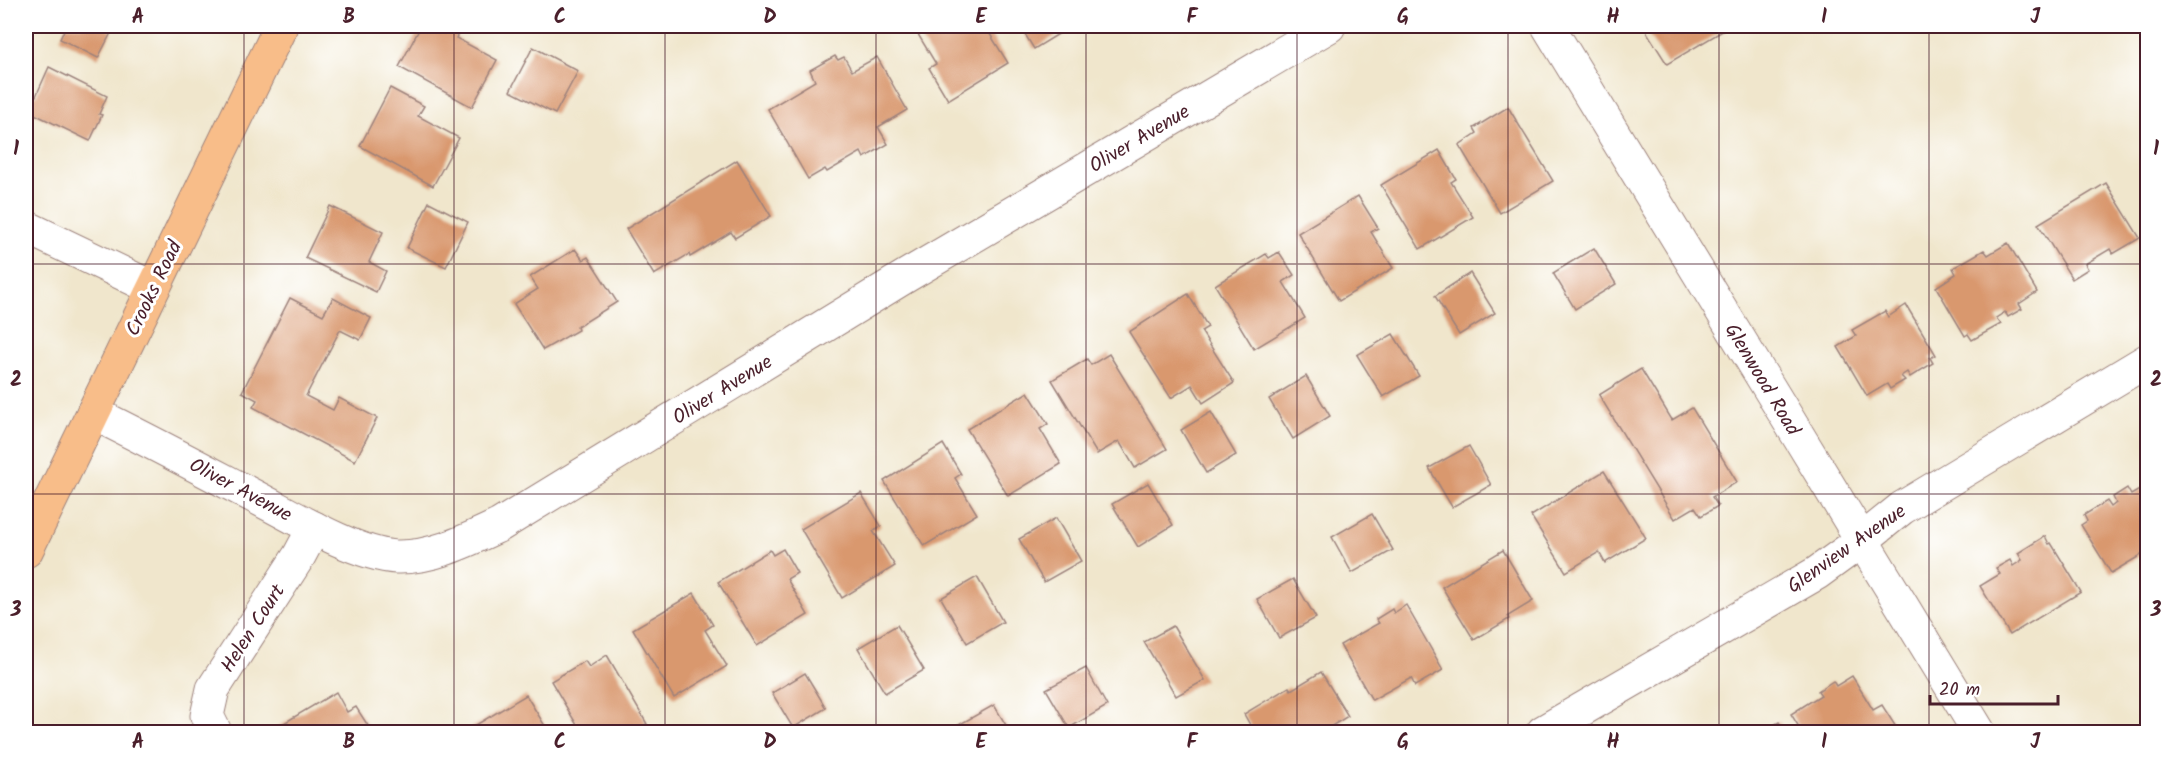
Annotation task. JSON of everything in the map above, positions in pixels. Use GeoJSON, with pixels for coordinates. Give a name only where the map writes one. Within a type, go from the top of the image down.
{"type":"FeatureCollection","features":[{"type":"Feature","properties":{"kind":"main road","name":"Crooks Road"},"geometry":{"type":"LineString","coordinates":[[26,551],[281,26]]}},
{"type":"Feature","properties":{"kind":"street","name":"Oliver Avenue"},"geometry":{"type":"LineString","coordinates":[[93,412],[314,528],[363,550],[396,556],[428,554],[464,542],[500,525],[917,270],[1329,26]]}},
{"type":"Feature","properties":{"kind":"street","name":"Glenwood Road"},"geometry":{"type":"LineString","coordinates":[[1548,26],[1979,732]]}},
{"type":"Feature","properties":{"kind":"street"},"geometry":{"type":"LineString","coordinates":[[26,227],[153,288]]}},
{"type":"Feature","properties":{"kind":"street","name":"Glenview Avenue"},"geometry":{"type":"LineString","coordinates":[[1543,732],[1817,573],[1902,508],[2148,360]]}},
{"type":"Feature","properties":{"kind":"street","name":"Helen Court"},"geometry":{"type":"LineString","coordinates":[[214,732],[207,716],[213,689],[299,556],[314,528]]}},
{"type":"Feature","properties":{"kind":"building"},"geometry":{"type":"Polygon","coordinates":[[[66,26],[100,26],[112,31],[98,58],[60,39],[66,26]]]}},
{"type":"Feature","properties":{"kind":"building"},"geometry":{"type":"Polygon","coordinates":[[[421,26],[461,28],[456,38],[497,60],[472,107],[399,67],[421,26]]]}},
{"type":"Feature","properties":{"kind":"building"},"geometry":{"type":"Polygon","coordinates":[[[913,26],[985,26],[1008,63],[948,100],[929,68],[936,64],[913,26]]]}},
{"type":"Feature","properties":{"kind":"building"},"geometry":{"type":"Polygon","coordinates":[[[1020,26],[1067,26],[1034,49],[1020,26]]]}},
{"type":"Feature","properties":{"kind":"building"},"geometry":{"type":"Polygon","coordinates":[[[1643,26],[1731,26],[1667,64],[1643,26]]]}},
{"type":"Feature","properties":{"kind":"building"},"geometry":{"type":"Polygon","coordinates":[[[533,47],[578,71],[555,114],[510,91],[533,47]]]}},
{"type":"Feature","properties":{"kind":"building"},"geometry":{"type":"Polygon","coordinates":[[[835,56],[838,60],[844,57],[852,71],[877,57],[907,110],[878,127],[888,144],[864,158],[861,152],[827,172],[825,169],[808,179],[768,109],[815,81],[810,70],[835,56]]]}},
{"type":"Feature","properties":{"kind":"building"},"geometry":{"type":"Polygon","coordinates":[[[49,67],[107,96],[99,114],[102,115],[90,141],[26,110],[26,91],[36,96],[49,67]]]}},
{"type":"Feature","properties":{"kind":"building"},"geometry":{"type":"Polygon","coordinates":[[[390,88],[424,106],[418,116],[459,138],[433,186],[360,146],[390,88]]]}},
{"type":"Feature","properties":{"kind":"building"},"geometry":{"type":"Polygon","coordinates":[[[1508,107],[1553,181],[1500,213],[1459,145],[1477,133],[1474,128],[1508,107]]]}},
{"type":"Feature","properties":{"kind":"building"},"geometry":{"type":"Polygon","coordinates":[[[1439,150],[1456,179],[1451,182],[1473,217],[1420,249],[1381,185],[1439,150]]]}},
{"type":"Feature","properties":{"kind":"building"},"geometry":{"type":"Polygon","coordinates":[[[737,160],[771,216],[735,238],[731,232],[690,257],[689,254],[654,275],[626,229],[737,160]]]}},
{"type":"Feature","properties":{"kind":"building"},"geometry":{"type":"Polygon","coordinates":[[[2106,183],[2140,238],[2113,254],[2110,249],[2085,264],[2088,269],[2072,279],[2038,224],[2106,183]]]}},
{"type":"Feature","properties":{"kind":"building"},"geometry":{"type":"Polygon","coordinates":[[[1358,196],[1378,228],[1371,232],[1393,268],[1339,301],[1298,233],[1358,196]]]}},
{"type":"Feature","properties":{"kind":"building"},"geometry":{"type":"Polygon","coordinates":[[[429,202],[468,222],[446,267],[407,248],[429,202]]]}},
{"type":"Feature","properties":{"kind":"building"},"geometry":{"type":"Polygon","coordinates":[[[330,206],[383,232],[369,262],[386,271],[376,292],[305,258],[330,206]]]}},
{"type":"Feature","properties":{"kind":"building"},"geometry":{"type":"Polygon","coordinates":[[[2008,243],[2037,292],[2019,304],[2022,309],[2008,317],[2005,312],[1996,318],[2001,324],[1972,340],[1968,334],[1965,336],[1936,287],[1956,274],[1953,268],[1984,250],[1988,255],[2008,243]]]}},
{"type":"Feature","properties":{"kind":"building"},"geometry":{"type":"Polygon","coordinates":[[[1594,248],[1616,284],[1575,309],[1553,273],[1594,248]]]}},
{"type":"Feature","properties":{"kind":"building"},"geometry":{"type":"Polygon","coordinates":[[[575,249],[583,260],[588,257],[617,302],[577,327],[578,330],[543,350],[514,304],[538,289],[530,277],[575,249]]]}},
{"type":"Feature","properties":{"kind":"building"},"geometry":{"type":"Polygon","coordinates":[[[1279,252],[1294,275],[1283,282],[1305,318],[1254,349],[1215,285],[1266,254],[1269,258],[1279,252]]]}},
{"type":"Feature","properties":{"kind":"building"},"geometry":{"type":"Polygon","coordinates":[[[1470,273],[1495,313],[1459,335],[1435,296],[1470,273]]]}},
{"type":"Feature","properties":{"kind":"building"},"geometry":{"type":"Polygon","coordinates":[[[1188,294],[1208,327],[1201,331],[1234,383],[1203,403],[1192,385],[1171,398],[1129,332],[1188,294]]]}},
{"type":"Feature","properties":{"kind":"building"},"geometry":{"type":"Polygon","coordinates":[[[290,298],[323,315],[333,298],[371,318],[360,340],[340,330],[306,396],[333,410],[339,398],[377,418],[355,461],[253,407],[257,400],[242,392],[290,298]]]}},
{"type":"Feature","properties":{"kind":"building"},"geometry":{"type":"Polygon","coordinates":[[[1906,305],[1936,355],[1930,358],[1933,363],[1910,377],[1907,372],[1901,376],[1905,380],[1890,389],[1887,384],[1867,396],[1838,347],[1856,336],[1852,330],[1885,311],[1888,317],[1906,305]]]}},
{"type":"Feature","properties":{"kind":"building"},"geometry":{"type":"Polygon","coordinates":[[[1393,334],[1419,376],[1383,397],[1357,355],[1393,334]]]}},
{"type":"Feature","properties":{"kind":"building"},"geometry":{"type":"Polygon","coordinates":[[[1109,354],[1167,449],[1135,468],[1119,441],[1097,454],[1052,380],[1087,359],[1091,365],[1109,354]]]}},
{"type":"Feature","properties":{"kind":"building"},"geometry":{"type":"Polygon","coordinates":[[[1641,369],[1672,420],[1692,408],[1737,482],[1712,497],[1718,506],[1701,516],[1695,507],[1675,519],[1599,395],[1641,369]]]}},
{"type":"Feature","properties":{"kind":"building"},"geometry":{"type":"Polygon","coordinates":[[[1306,376],[1330,416],[1293,439],[1269,399],[1306,376]]]}},
{"type":"Feature","properties":{"kind":"building"},"geometry":{"type":"Polygon","coordinates":[[[1028,392],[1048,424],[1040,429],[1061,464],[1008,496],[967,429],[1028,392]]]}},
{"type":"Feature","properties":{"kind":"building"},"geometry":{"type":"Polygon","coordinates":[[[1211,412],[1236,455],[1206,473],[1181,430],[1211,412]]]}},
{"type":"Feature","properties":{"kind":"building"},"geometry":{"type":"Polygon","coordinates":[[[943,444],[961,474],[955,478],[977,514],[924,546],[884,481],[943,444]]]}},
{"type":"Feature","properties":{"kind":"building"},"geometry":{"type":"Polygon","coordinates":[[[1469,446],[1491,485],[1452,507],[1429,468],[1469,446]]]}},
{"type":"Feature","properties":{"kind":"building"},"geometry":{"type":"Polygon","coordinates":[[[1604,471],[1646,538],[1605,563],[1599,552],[1566,572],[1531,516],[1604,471]]]}},
{"type":"Feature","properties":{"kind":"building"},"geometry":{"type":"Polygon","coordinates":[[[1148,483],[1173,525],[1138,547],[1112,504],[1148,483]]]}},
{"type":"Feature","properties":{"kind":"building"},"geometry":{"type":"Polygon","coordinates":[[[2148,485],[2148,551],[2111,573],[2081,525],[2087,521],[2084,515],[2107,501],[2111,507],[2116,503],[2113,497],[2127,488],[2131,495],[2148,485]]]}},
{"type":"Feature","properties":{"kind":"building"},"geometry":{"type":"Polygon","coordinates":[[[861,493],[881,526],[873,531],[895,566],[842,598],[801,529],[861,493]]]}},
{"type":"Feature","properties":{"kind":"building"},"geometry":{"type":"Polygon","coordinates":[[[1372,514],[1393,550],[1352,573],[1332,537],[1372,514]]]}},
{"type":"Feature","properties":{"kind":"building"},"geometry":{"type":"Polygon","coordinates":[[[1056,518],[1081,561],[1044,582],[1019,539],[1056,518]]]}},
{"type":"Feature","properties":{"kind":"building"},"geometry":{"type":"Polygon","coordinates":[[[2045,536],[2081,592],[2010,635],[1980,586],[2000,574],[1996,568],[2010,560],[2013,566],[2022,560],[2018,553],[2045,536]]]}},
{"type":"Feature","properties":{"kind":"building"},"geometry":{"type":"Polygon","coordinates":[[[783,549],[797,573],[787,579],[808,615],[757,646],[718,582],[770,550],[773,555],[783,549]]]}},
{"type":"Feature","properties":{"kind":"building"},"geometry":{"type":"Polygon","coordinates":[[[1503,550],[1533,601],[1474,640],[1442,587],[1503,550]]]}},
{"type":"Feature","properties":{"kind":"building"},"geometry":{"type":"Polygon","coordinates":[[[977,577],[1003,622],[967,643],[941,598],[977,577]]]}},
{"type":"Feature","properties":{"kind":"building"},"geometry":{"type":"Polygon","coordinates":[[[1293,579],[1316,618],[1279,638],[1257,599],[1293,579]]]}},
{"type":"Feature","properties":{"kind":"building"},"geometry":{"type":"Polygon","coordinates":[[[694,593],[713,625],[705,630],[727,666],[674,698],[633,629],[694,593]]]}},
{"type":"Feature","properties":{"kind":"building"},"geometry":{"type":"Polygon","coordinates":[[[1406,605],[1443,670],[1415,686],[1411,678],[1372,700],[1340,645],[1379,623],[1376,619],[1392,609],[1394,613],[1406,605]]]}},
{"type":"Feature","properties":{"kind":"building"},"geometry":{"type":"Polygon","coordinates":[[[897,625],[924,670],[885,693],[858,648],[897,625]]]}},
{"type":"Feature","properties":{"kind":"building"},"geometry":{"type":"Polygon","coordinates":[[[1173,626],[1205,680],[1176,696],[1144,642],[1173,626]]]}},
{"type":"Feature","properties":{"kind":"building"},"geometry":{"type":"Polygon","coordinates":[[[607,655],[647,724],[633,732],[581,732],[551,681],[585,661],[589,667],[607,655]]]}},
{"type":"Feature","properties":{"kind":"building"},"geometry":{"type":"Polygon","coordinates":[[[1086,668],[1107,706],[1069,728],[1046,689],[1086,668]]]}},
{"type":"Feature","properties":{"kind":"building"},"geometry":{"type":"Polygon","coordinates":[[[1321,672],[1348,716],[1322,732],[1254,732],[1244,714],[1289,687],[1291,690],[1321,672]]]}},
{"type":"Feature","properties":{"kind":"building"},"geometry":{"type":"Polygon","coordinates":[[[805,673],[826,708],[793,728],[772,693],[805,673]]]}},
{"type":"Feature","properties":{"kind":"building"},"geometry":{"type":"Polygon","coordinates":[[[1852,676],[1873,710],[1882,705],[1899,732],[1802,732],[1791,714],[1821,695],[1818,691],[1833,681],[1836,686],[1852,676]]]}},
{"type":"Feature","properties":{"kind":"building"},"geometry":{"type":"Polygon","coordinates":[[[336,692],[347,712],[356,707],[372,732],[269,732],[336,692]]]}},
{"type":"Feature","properties":{"kind":"building"},"geometry":{"type":"Polygon","coordinates":[[[526,695],[545,726],[538,730],[539,732],[466,731],[526,695]]]}},
{"type":"Feature","properties":{"kind":"building"},"geometry":{"type":"Polygon","coordinates":[[[994,705],[1010,732],[958,732],[955,727],[994,705]]]}},
{"type":"Feature","properties":{"kind":"building"},"geometry":{"type":"Polygon","coordinates":[[[1779,722],[1785,732],[1761,732],[1779,722]]]}}]}
